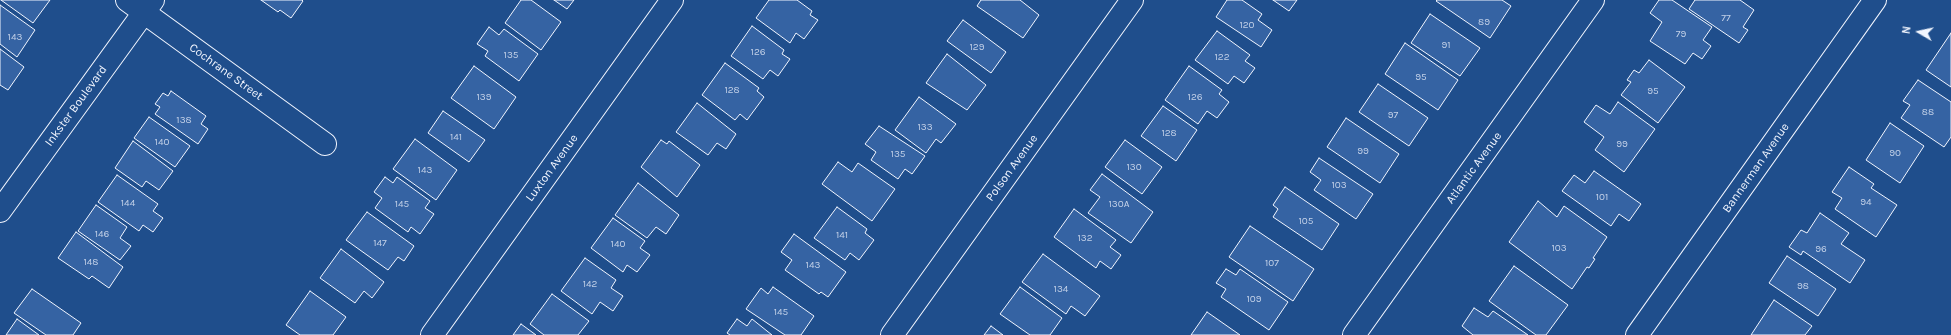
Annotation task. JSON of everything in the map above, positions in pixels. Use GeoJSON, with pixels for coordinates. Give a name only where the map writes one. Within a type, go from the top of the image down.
{"type":"FeatureCollection","features":[{"type":"Feature","properties":{"kind":"street","name":"Luxton Avenue"},"geometry":{"type":"LineString","coordinates":[[432,335],[672,0]]}},
{"type":"Feature","properties":{"kind":"street","name":"Polson Avenue"},"geometry":{"type":"LineString","coordinates":[[892,335],[1132,0]]}},
{"type":"Feature","properties":{"kind":"street","name":"Atlantic Avenue"},"geometry":{"type":"LineString","coordinates":[[1354,335],[1593,0]]}},
{"type":"Feature","properties":{"kind":"street","name":"Bannerman Avenue"},"geometry":{"type":"LineString","coordinates":[[1637,335],[1875,0]]}},
{"type":"Feature","properties":{"kind":"street","name":"Cochrane Street"},"geometry":{"type":"LineString","coordinates":[[141,4],[325,144]]}},
{"type":"Feature","properties":{"kind":"street","name":"Inkster Boulevard"},"geometry":{"type":"LineString","coordinates":[[0,211],[141,4]]}},
{"type":"Feature","properties":{"kind":"building"},"geometry":{"type":"Polygon","coordinates":[[[1,0],[50,0],[33,23],[1,0]]]}},
{"type":"Feature","properties":{"kind":"building"},"geometry":{"type":"Polygon","coordinates":[[[261,0],[303,1],[291,18],[280,10],[278,12],[261,0]]]}},
{"type":"Feature","properties":{"kind":"building"},"geometry":{"type":"Polygon","coordinates":[[[521,0],[531,0],[561,22],[541,50],[505,23],[521,0]]]}},
{"type":"Feature","properties":{"kind":"building"},"geometry":{"type":"Polygon","coordinates":[[[554,0],[574,0],[567,9],[554,0]]]}},
{"type":"Feature","properties":{"kind":"building"},"geometry":{"type":"Polygon","coordinates":[[[769,0],[797,0],[812,11],[810,15],[818,20],[804,39],[796,33],[790,43],[756,18],[769,0]]]}},
{"type":"Feature","properties":{"kind":"building"},"geometry":{"type":"Polygon","coordinates":[[[981,0],[1020,0],[1039,15],[1023,38],[977,6],[981,0]]]}},
{"type":"Feature","properties":{"kind":"building"},"geometry":{"type":"Polygon","coordinates":[[[1227,0],[1242,0],[1262,14],[1258,20],[1272,30],[1261,47],[1216,17],[1227,0]]]}},
{"type":"Feature","properties":{"kind":"building"},"geometry":{"type":"Polygon","coordinates":[[[1273,0],[1297,0],[1289,11],[1273,0]]]}},
{"type":"Feature","properties":{"kind":"building"},"geometry":{"type":"Polygon","coordinates":[[[1502,0],[1511,6],[1490,38],[1436,1],[1502,0]]]}},
{"type":"Feature","properties":{"kind":"building"},"geometry":{"type":"Polygon","coordinates":[[[1659,0],[1672,0],[1712,27],[1703,40],[1711,46],[1702,59],[1693,53],[1685,64],[1650,41],[1662,22],[1650,13],[1659,0]]]}},
{"type":"Feature","properties":{"kind":"building"},"geometry":{"type":"Polygon","coordinates":[[[1695,0],[1740,0],[1754,10],[1743,27],[1748,30],[1739,43],[1689,9],[1695,0]]]}},
{"type":"Feature","properties":{"kind":"building"},"geometry":{"type":"Polygon","coordinates":[[[0,5],[35,30],[17,57],[0,44],[0,5]]]}},
{"type":"Feature","properties":{"kind":"building"},"geometry":{"type":"Polygon","coordinates":[[[1430,14],[1480,48],[1460,76],[1411,43],[1430,14]]]}},
{"type":"Feature","properties":{"kind":"building"},"geometry":{"type":"Polygon","coordinates":[[[963,20],[1006,52],[991,73],[947,41],[963,20]]]}},
{"type":"Feature","properties":{"kind":"building"},"geometry":{"type":"Polygon","coordinates":[[[752,26],[784,50],[782,54],[790,59],[778,76],[770,70],[763,79],[731,56],[752,26]]]}},
{"type":"Feature","properties":{"kind":"building"},"geometry":{"type":"Polygon","coordinates":[[[489,27],[499,35],[504,29],[538,54],[519,81],[485,56],[488,51],[477,44],[489,27]]]}},
{"type":"Feature","properties":{"kind":"building"},"geometry":{"type":"Polygon","coordinates":[[[1217,31],[1250,55],[1245,61],[1255,68],[1244,83],[1234,76],[1228,84],[1195,60],[1217,31]]]}},
{"type":"Feature","properties":{"kind":"building"},"geometry":{"type":"Polygon","coordinates":[[[1951,33],[1951,87],[1926,70],[1951,33]]]}},
{"type":"Feature","properties":{"kind":"building"},"geometry":{"type":"Polygon","coordinates":[[[1405,43],[1458,80],[1438,110],[1385,74],[1405,43]]]}},
{"type":"Feature","properties":{"kind":"building"},"geometry":{"type":"Polygon","coordinates":[[[0,49],[24,67],[8,90],[0,85],[0,49]]]}},
{"type":"Feature","properties":{"kind":"building"},"geometry":{"type":"Polygon","coordinates":[[[947,54],[986,85],[967,110],[926,83],[947,54]]]}},
{"type":"Feature","properties":{"kind":"building"},"geometry":{"type":"Polygon","coordinates":[[[1649,60],[1685,87],[1658,123],[1621,95],[1631,82],[1627,80],[1634,70],[1639,73],[1649,60]]]}},
{"type":"Feature","properties":{"kind":"building"},"geometry":{"type":"Polygon","coordinates":[[[725,63],[759,88],[757,91],[764,97],[747,120],[740,114],[735,120],[702,95],[725,63]]]}},
{"type":"Feature","properties":{"kind":"building"},"geometry":{"type":"Polygon","coordinates":[[[474,66],[516,97],[494,129],[451,98],[474,66]]]}},
{"type":"Feature","properties":{"kind":"building"},"geometry":{"type":"Polygon","coordinates":[[[1189,66],[1222,90],[1219,94],[1229,102],[1217,118],[1207,111],[1198,124],[1165,100],[1189,66]]]}},
{"type":"Feature","properties":{"kind":"building"},"geometry":{"type":"Polygon","coordinates":[[[1918,80],[1951,102],[1951,137],[1944,147],[1901,118],[1910,105],[1903,101],[1918,80]]]}},
{"type":"Feature","properties":{"kind":"building"},"geometry":{"type":"Polygon","coordinates":[[[1378,84],[1428,118],[1409,146],[1359,112],[1378,84]]]}},
{"type":"Feature","properties":{"kind":"building"},"geometry":{"type":"Polygon","coordinates":[[[171,91],[206,116],[201,124],[208,129],[198,144],[155,114],[160,107],[155,104],[163,93],[168,96],[171,91]]]}},
{"type":"Feature","properties":{"kind":"building"},"geometry":{"type":"Polygon","coordinates":[[[919,97],[956,124],[941,143],[936,139],[926,153],[895,130],[919,97]]]}},
{"type":"Feature","properties":{"kind":"building"},"geometry":{"type":"Polygon","coordinates":[[[1618,102],[1655,129],[1624,172],[1595,150],[1604,137],[1584,122],[1596,105],[1610,114],[1618,102]]]}},
{"type":"Feature","properties":{"kind":"building"},"geometry":{"type":"Polygon","coordinates":[[[697,103],[736,134],[726,149],[717,143],[708,155],[676,132],[697,103]]]}},
{"type":"Feature","properties":{"kind":"building"},"geometry":{"type":"Polygon","coordinates":[[[1163,106],[1197,130],[1176,161],[1141,136],[1163,106]]]}},
{"type":"Feature","properties":{"kind":"building"},"geometry":{"type":"Polygon","coordinates":[[[443,111],[485,140],[469,162],[428,133],[443,111]]]}},
{"type":"Feature","properties":{"kind":"building"},"geometry":{"type":"Polygon","coordinates":[[[149,117],[190,146],[175,167],[134,138],[149,117]]]}},
{"type":"Feature","properties":{"kind":"building"},"geometry":{"type":"Polygon","coordinates":[[[1346,118],[1399,154],[1380,183],[1327,147],[1346,118]]]}},
{"type":"Feature","properties":{"kind":"building"},"geometry":{"type":"Polygon","coordinates":[[[1890,123],[1924,146],[1900,183],[1866,160],[1890,123]]]}},
{"type":"Feature","properties":{"kind":"building"},"geometry":{"type":"Polygon","coordinates":[[[879,126],[925,156],[912,174],[905,169],[898,179],[871,160],[876,152],[865,144],[879,126]]]}},
{"type":"Feature","properties":{"kind":"building"},"geometry":{"type":"Polygon","coordinates":[[[415,139],[457,170],[436,200],[393,169],[415,139]]]}},
{"type":"Feature","properties":{"kind":"building"},"geometry":{"type":"Polygon","coordinates":[[[661,140],[667,144],[669,141],[700,165],[677,197],[641,167],[661,140]]]}},
{"type":"Feature","properties":{"kind":"building"},"geometry":{"type":"Polygon","coordinates":[[[1125,140],[1162,167],[1142,194],[1105,167],[1125,140]]]}},
{"type":"Feature","properties":{"kind":"building"},"geometry":{"type":"Polygon","coordinates":[[[133,141],[173,171],[159,190],[146,181],[142,187],[115,168],[133,141]]]}},
{"type":"Feature","properties":{"kind":"building"},"geometry":{"type":"Polygon","coordinates":[[[1319,158],[1373,194],[1356,219],[1314,190],[1321,180],[1310,172],[1319,158]]]}},
{"type":"Feature","properties":{"kind":"building"},"geometry":{"type":"Polygon","coordinates":[[[838,162],[852,172],[858,163],[895,189],[872,221],[822,184],[838,162]]]}},
{"type":"Feature","properties":{"kind":"building"},"geometry":{"type":"Polygon","coordinates":[[[1849,167],[1874,184],[1871,188],[1897,205],[1876,237],[1835,209],[1842,198],[1832,192],[1849,167]]]}},
{"type":"Feature","properties":{"kind":"building"},"geometry":{"type":"Polygon","coordinates":[[[1594,171],[1641,204],[1629,221],[1619,214],[1611,226],[1562,191],[1574,175],[1585,183],[1594,171]]]}},
{"type":"Feature","properties":{"kind":"building"},"geometry":{"type":"Polygon","coordinates":[[[1102,174],[1153,212],[1131,243],[1088,213],[1100,197],[1090,190],[1102,174]]]}},
{"type":"Feature","properties":{"kind":"building"},"geometry":{"type":"Polygon","coordinates":[[[117,175],[158,204],[153,211],[163,218],[153,232],[143,225],[139,231],[98,202],[117,175]]]}},
{"type":"Feature","properties":{"kind":"building"},"geometry":{"type":"Polygon","coordinates":[[[385,177],[393,183],[397,177],[430,201],[425,208],[434,214],[420,234],[411,227],[408,232],[375,208],[382,198],[374,192],[385,177]]]}},
{"type":"Feature","properties":{"kind":"building"},"geometry":{"type":"Polygon","coordinates":[[[638,183],[679,215],[666,234],[656,227],[647,238],[615,215],[638,183]]]}},
{"type":"Feature","properties":{"kind":"building"},"geometry":{"type":"Polygon","coordinates":[[[1285,187],[1339,224],[1322,250],[1273,217],[1278,209],[1273,205],[1285,187]]]}},
{"type":"Feature","properties":{"kind":"building"},"geometry":{"type":"Polygon","coordinates":[[[1538,201],[1557,217],[1564,206],[1607,237],[1593,258],[1595,259],[1589,268],[1587,267],[1572,289],[1509,242],[1538,201]]]}},
{"type":"Feature","properties":{"kind":"building"},"geometry":{"type":"Polygon","coordinates":[[[96,205],[127,227],[120,238],[131,246],[120,260],[78,231],[96,205]]]}},
{"type":"Feature","properties":{"kind":"building"},"geometry":{"type":"Polygon","coordinates":[[[837,207],[867,229],[865,233],[874,240],[859,260],[850,253],[845,260],[814,238],[837,207]]]}},
{"type":"Feature","properties":{"kind":"building"},"geometry":{"type":"Polygon","coordinates":[[[1074,209],[1116,240],[1110,247],[1121,255],[1111,269],[1100,261],[1096,268],[1054,237],[1074,209]]]}},
{"type":"Feature","properties":{"kind":"building"},"geometry":{"type":"Polygon","coordinates":[[[367,212],[414,246],[404,261],[398,257],[388,270],[346,240],[367,212]]]}},
{"type":"Feature","properties":{"kind":"building"},"geometry":{"type":"Polygon","coordinates":[[[1820,213],[1849,233],[1841,244],[1865,260],[1850,283],[1803,251],[1801,255],[1789,247],[1801,230],[1807,233],[1820,213]]]}},
{"type":"Feature","properties":{"kind":"building"},"geometry":{"type":"Polygon","coordinates":[[[613,218],[645,241],[640,248],[650,255],[637,272],[627,265],[623,272],[591,248],[613,218]]]}},
{"type":"Feature","properties":{"kind":"building"},"geometry":{"type":"Polygon","coordinates":[[[1250,226],[1314,269],[1293,301],[1229,257],[1250,226]]]}},
{"type":"Feature","properties":{"kind":"building"},"geometry":{"type":"Polygon","coordinates":[[[76,232],[123,267],[109,288],[92,276],[89,279],[58,258],[76,232]]]}},
{"type":"Feature","properties":{"kind":"building"},"geometry":{"type":"Polygon","coordinates":[[[794,234],[846,272],[828,297],[821,292],[819,294],[785,270],[792,260],[781,252],[794,234]]]}},
{"type":"Feature","properties":{"kind":"building"},"geometry":{"type":"Polygon","coordinates":[[[341,249],[384,282],[372,298],[364,291],[355,303],[320,278],[341,249]]]}},
{"type":"Feature","properties":{"kind":"building"},"geometry":{"type":"Polygon","coordinates":[[[1043,254],[1100,296],[1085,316],[1071,306],[1066,314],[1022,282],[1043,254]]]}},
{"type":"Feature","properties":{"kind":"building"},"geometry":{"type":"Polygon","coordinates":[[[1787,256],[1836,289],[1818,316],[1769,283],[1787,256]]]}},
{"type":"Feature","properties":{"kind":"building"},"geometry":{"type":"Polygon","coordinates":[[[585,258],[616,280],[611,288],[623,296],[613,311],[600,302],[592,314],[561,291],[585,258]]]}},
{"type":"Feature","properties":{"kind":"building"},"geometry":{"type":"Polygon","coordinates":[[[1514,266],[1568,305],[1546,335],[1536,335],[1489,301],[1514,266]]]}},
{"type":"Feature","properties":{"kind":"building"},"geometry":{"type":"Polygon","coordinates":[[[1226,269],[1236,275],[1240,269],[1288,302],[1269,330],[1221,297],[1226,289],[1216,283],[1226,269]]]}},
{"type":"Feature","properties":{"kind":"building"},"geometry":{"type":"Polygon","coordinates":[[[773,287],[814,316],[801,335],[785,335],[746,309],[761,288],[768,294],[773,287]]]}},
{"type":"Feature","properties":{"kind":"building"},"geometry":{"type":"Polygon","coordinates":[[[1020,287],[1062,318],[1050,335],[1030,335],[1000,314],[1020,287]]]}},
{"type":"Feature","properties":{"kind":"building"},"geometry":{"type":"Polygon","coordinates":[[[32,289],[81,323],[73,335],[46,335],[14,313],[32,289]]]}},
{"type":"Feature","properties":{"kind":"building"},"geometry":{"type":"Polygon","coordinates":[[[310,291],[346,317],[333,335],[300,335],[286,325],[310,291]]]}},
{"type":"Feature","properties":{"kind":"building"},"geometry":{"type":"Polygon","coordinates":[[[552,294],[589,321],[578,335],[544,335],[530,324],[552,294]]]}},
{"type":"Feature","properties":{"kind":"building"},"geometry":{"type":"Polygon","coordinates":[[[1774,300],[1812,326],[1805,335],[1751,335],[1774,300]]]}},
{"type":"Feature","properties":{"kind":"building"},"geometry":{"type":"Polygon","coordinates":[[[1474,308],[1488,317],[1493,311],[1528,335],[1473,335],[1462,326],[1474,308]]]}},
{"type":"Feature","properties":{"kind":"building"},"geometry":{"type":"Polygon","coordinates":[[[1207,312],[1240,335],[1191,335],[1207,312]]]}},
{"type":"Feature","properties":{"kind":"building"},"geometry":{"type":"Polygon","coordinates":[[[17,319],[39,335],[6,335],[17,319]]]}},
{"type":"Feature","properties":{"kind":"building"},"geometry":{"type":"Polygon","coordinates":[[[737,319],[747,326],[752,319],[772,335],[730,335],[727,333],[737,319]]]}},
{"type":"Feature","properties":{"kind":"building"},"geometry":{"type":"Polygon","coordinates":[[[521,324],[536,335],[513,335],[521,324]]]}},
{"type":"Feature","properties":{"kind":"building"},"geometry":{"type":"Polygon","coordinates":[[[991,326],[1003,335],[984,335],[991,326]]]}}]}
